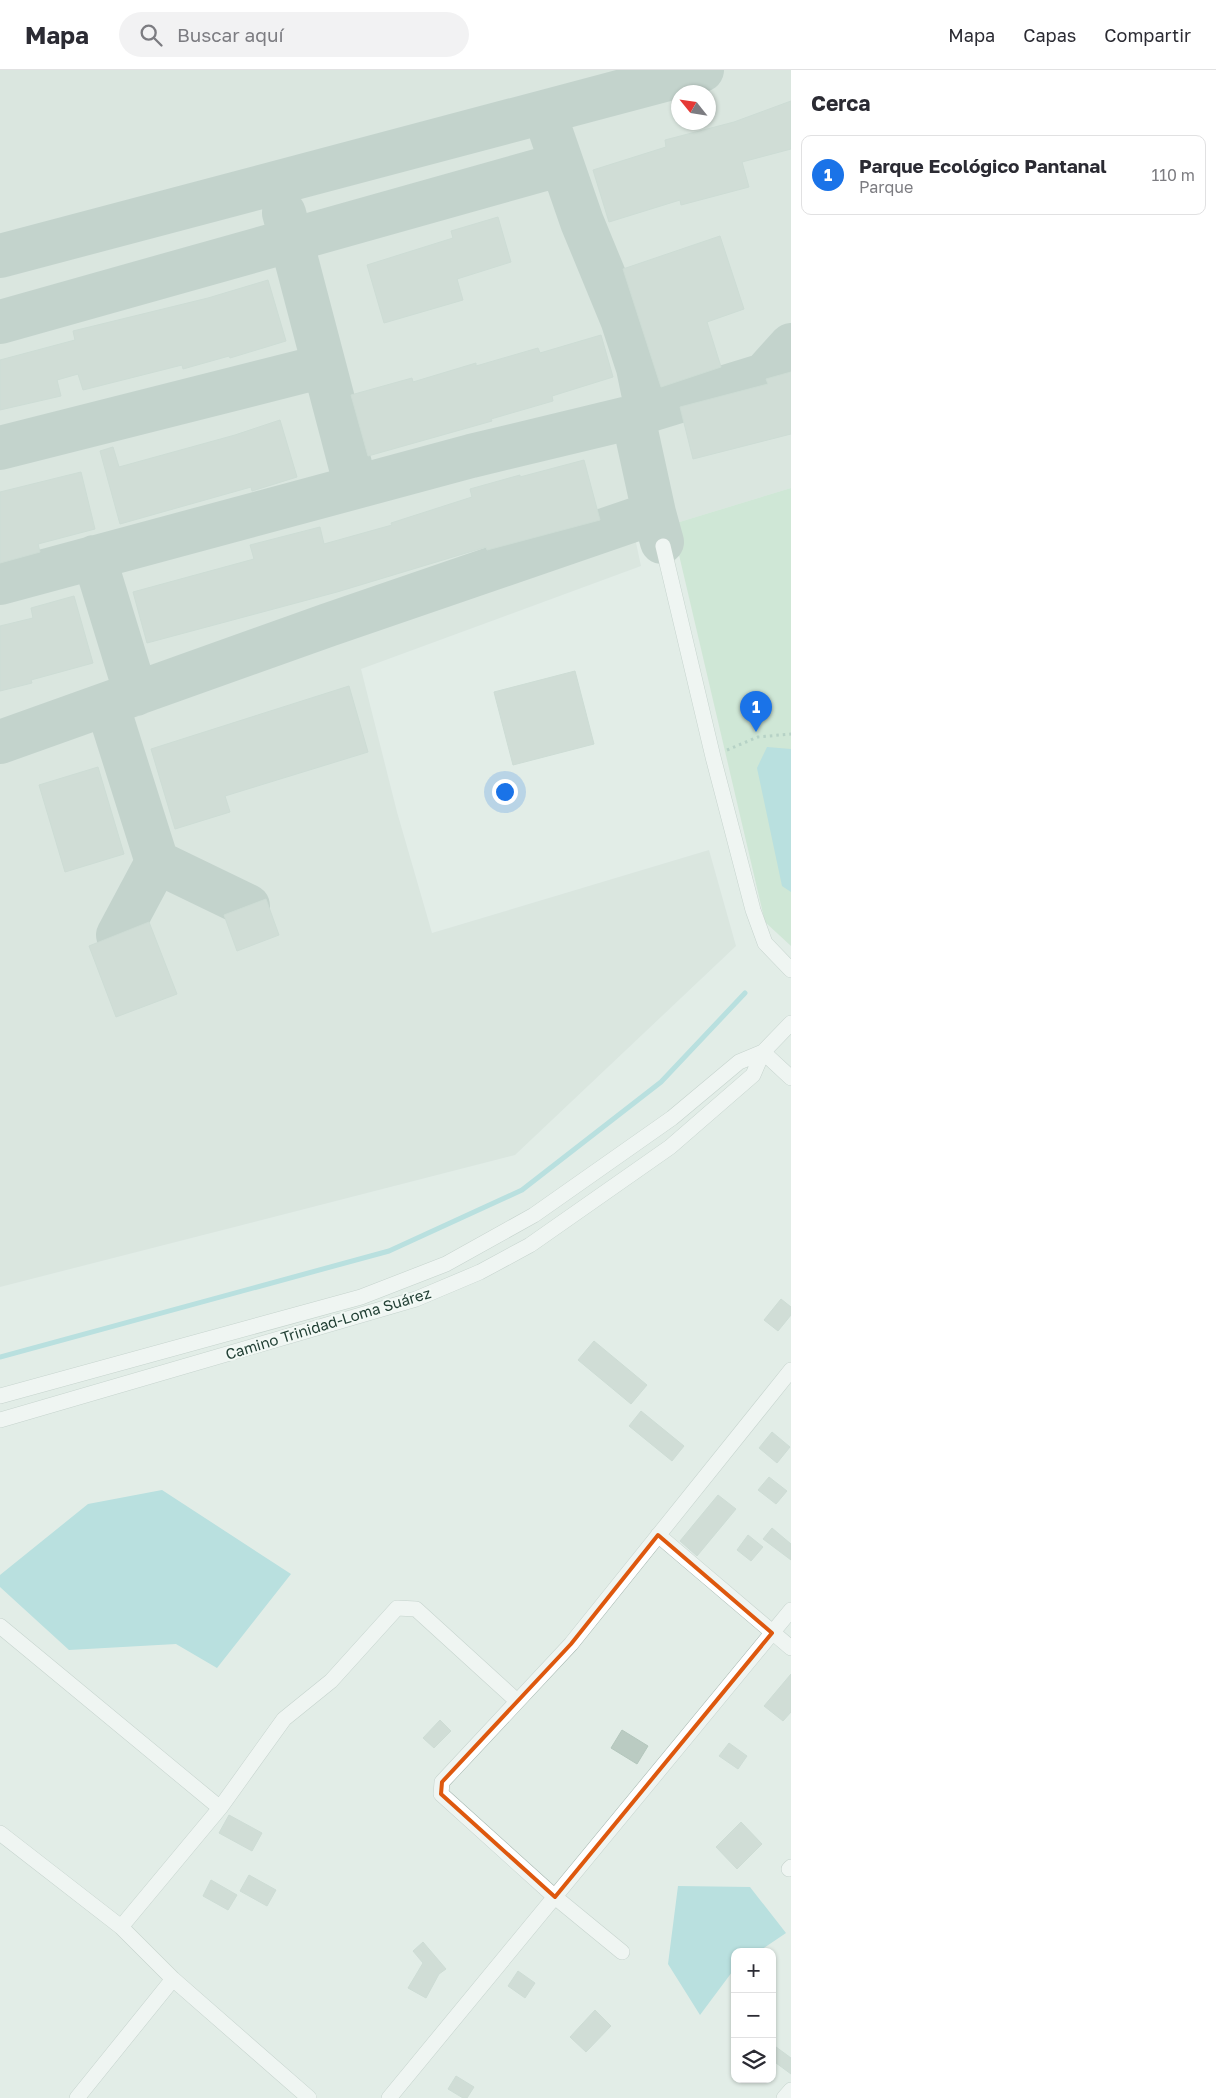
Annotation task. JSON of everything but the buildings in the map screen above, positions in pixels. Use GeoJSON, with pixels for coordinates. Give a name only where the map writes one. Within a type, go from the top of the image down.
{"type":"FeatureCollection","features":[{"type":"Feature","properties":{"kind":"street"},"geometry":{"type":"LineString","coordinates":[[663,546],[713,756],[753,910],[765,943],[791,970]]}},
{"type":"Feature","properties":{"kind":"street","name":"Camino Trinidad-Loma Suárez"},"geometry":{"type":"LineString","coordinates":[[0,1420],[416,1300],[480,1272],[530,1246],[670,1147],[753,1075],[763,1052],[791,1023]]}},
{"type":"Feature","properties":{"kind":"street"},"geometry":{"type":"LineString","coordinates":[[763,1052],[791,1078]]}},
{"type":"Feature","properties":{"kind":"street","name":"Camino Trinidad-Loma Suárez"},"geometry":{"type":"LineString","coordinates":[[0,1396],[361,1297],[446,1264],[534,1215],[672,1118],[739,1062],[763,1052]]}},
{"type":"Feature","properties":{"kind":"street"},"geometry":{"type":"LineString","coordinates":[[622,1952],[555,1897],[441,1794],[442,1782],[571,1644],[791,1370]]}},
{"type":"Feature","properties":{"kind":"street"},"geometry":{"type":"LineString","coordinates":[[658,1536],[791,1648]]}},
{"type":"Feature","properties":{"kind":"street"},"geometry":{"type":"LineString","coordinates":[[121,1927],[220,1808],[284,1719],[331,1681],[397,1608],[416,1609],[517,1701]]}},
{"type":"Feature","properties":{"kind":"street"},"geometry":{"type":"LineString","coordinates":[[389,2098],[791,1610]]}},
{"type":"Feature","properties":{"kind":"street"},"geometry":{"type":"LineString","coordinates":[[0,1626],[220,1808]]}},
{"type":"Feature","properties":{"kind":"street"},"geometry":{"type":"LineString","coordinates":[[0,1834],[121,1927],[173,1978],[309,2098]]}},
{"type":"Feature","properties":{"kind":"street"},"geometry":{"type":"LineString","coordinates":[[77,2098],[173,1978]]}},
{"type":"Feature","properties":{"kind":"path"},"geometry":{"type":"LineString","coordinates":[[713,756],[758,737],[791,734]]}},
{"type":"Feature","properties":{"kind":"highlighted area"},"geometry":{"type":"Polygon","coordinates":[[[658,1535],[772,1633],[555,1897],[441,1794],[442,1782],[571,1644],[658,1535]]]}},
{"type":"Feature","properties":{"kind":"shaded area"},"geometry":{"type":"Polygon","coordinates":[[[0,70],[791,70],[791,488],[673,524],[676,542],[649,549],[646,535],[635,538],[641,566],[361,669],[397,812],[432,933],[709,850],[736,946],[515,1155],[0,1287],[0,70]]]}},
{"type":"Feature","properties":{"kind":"green space"},"geometry":{"type":"Polygon","coordinates":[[[791,488],[791,946],[765,922],[673,524],[791,488]]]}},
{"type":"Feature","properties":{"kind":"water"},"geometry":{"type":"Polygon","coordinates":[[[767,747],[791,749],[791,892],[782,886],[757,768],[767,747]]]}},
{"type":"Feature","properties":{"kind":"water"},"geometry":{"type":"Polygon","coordinates":[[[162,1490],[291,1574],[217,1668],[176,1644],[69,1650],[0,1587],[0,1575],[88,1504],[162,1490]]]}},
{"type":"Feature","properties":{"kind":"water"},"geometry":{"type":"Polygon","coordinates":[[[678,1886],[750,1887],[786,1933],[764,1948],[731,1948],[731,1973],[700,2015],[668,1964],[678,1886]]]}},
{"type":"Feature","properties":{"kind":"waterway"},"geometry":{"type":"LineString","coordinates":[[0,1357],[389,1251],[522,1190],[661,1082],[745,993]]}},
{"type":"Feature","properties":{"kind":"taxiway"},"geometry":{"type":"LineString","coordinates":[[0,256],[702,70]]}},
{"type":"Feature","properties":{"kind":"taxiway"},"geometry":{"type":"LineString","coordinates":[[0,583],[471,456],[633,417],[647,411],[638,368],[622,319],[582,222],[544,112]]}},
{"type":"Feature","properties":{"kind":"taxiway"},"geometry":{"type":"LineString","coordinates":[[0,322],[562,164]]}},
{"type":"Feature","properties":{"kind":"taxiway"},"geometry":{"type":"LineString","coordinates":[[284,213],[356,487]]}},
{"type":"Feature","properties":{"kind":"taxiway"},"geometry":{"type":"LineString","coordinates":[[647,411],[764,375],[791,345]]}},
{"type":"Feature","properties":{"kind":"taxiway"},"geometry":{"type":"LineString","coordinates":[[0,448],[324,366]]}},
{"type":"Feature","properties":{"kind":"taxiway"},"geometry":{"type":"LineString","coordinates":[[633,417],[662,542]]}},
{"type":"Feature","properties":{"kind":"taxiway"},"geometry":{"type":"LineString","coordinates":[[0,742],[328,625],[654,513]]}},
{"type":"Feature","properties":{"kind":"taxiway"},"geometry":{"type":"LineString","coordinates":[[94,557],[136,694]]}},
{"type":"Feature","properties":{"kind":"taxiway"},"geometry":{"type":"LineString","coordinates":[[107,704],[157,862],[118,935]]}},
{"type":"Feature","properties":{"kind":"taxiway"},"geometry":{"type":"LineString","coordinates":[[157,862],[248,906]]}},
{"type":"Feature","properties":{"kind":"place","name":"Parque Ecológico Pantanal"},"geometry":{"type":"Point","coordinates":[756,732]}}]}
